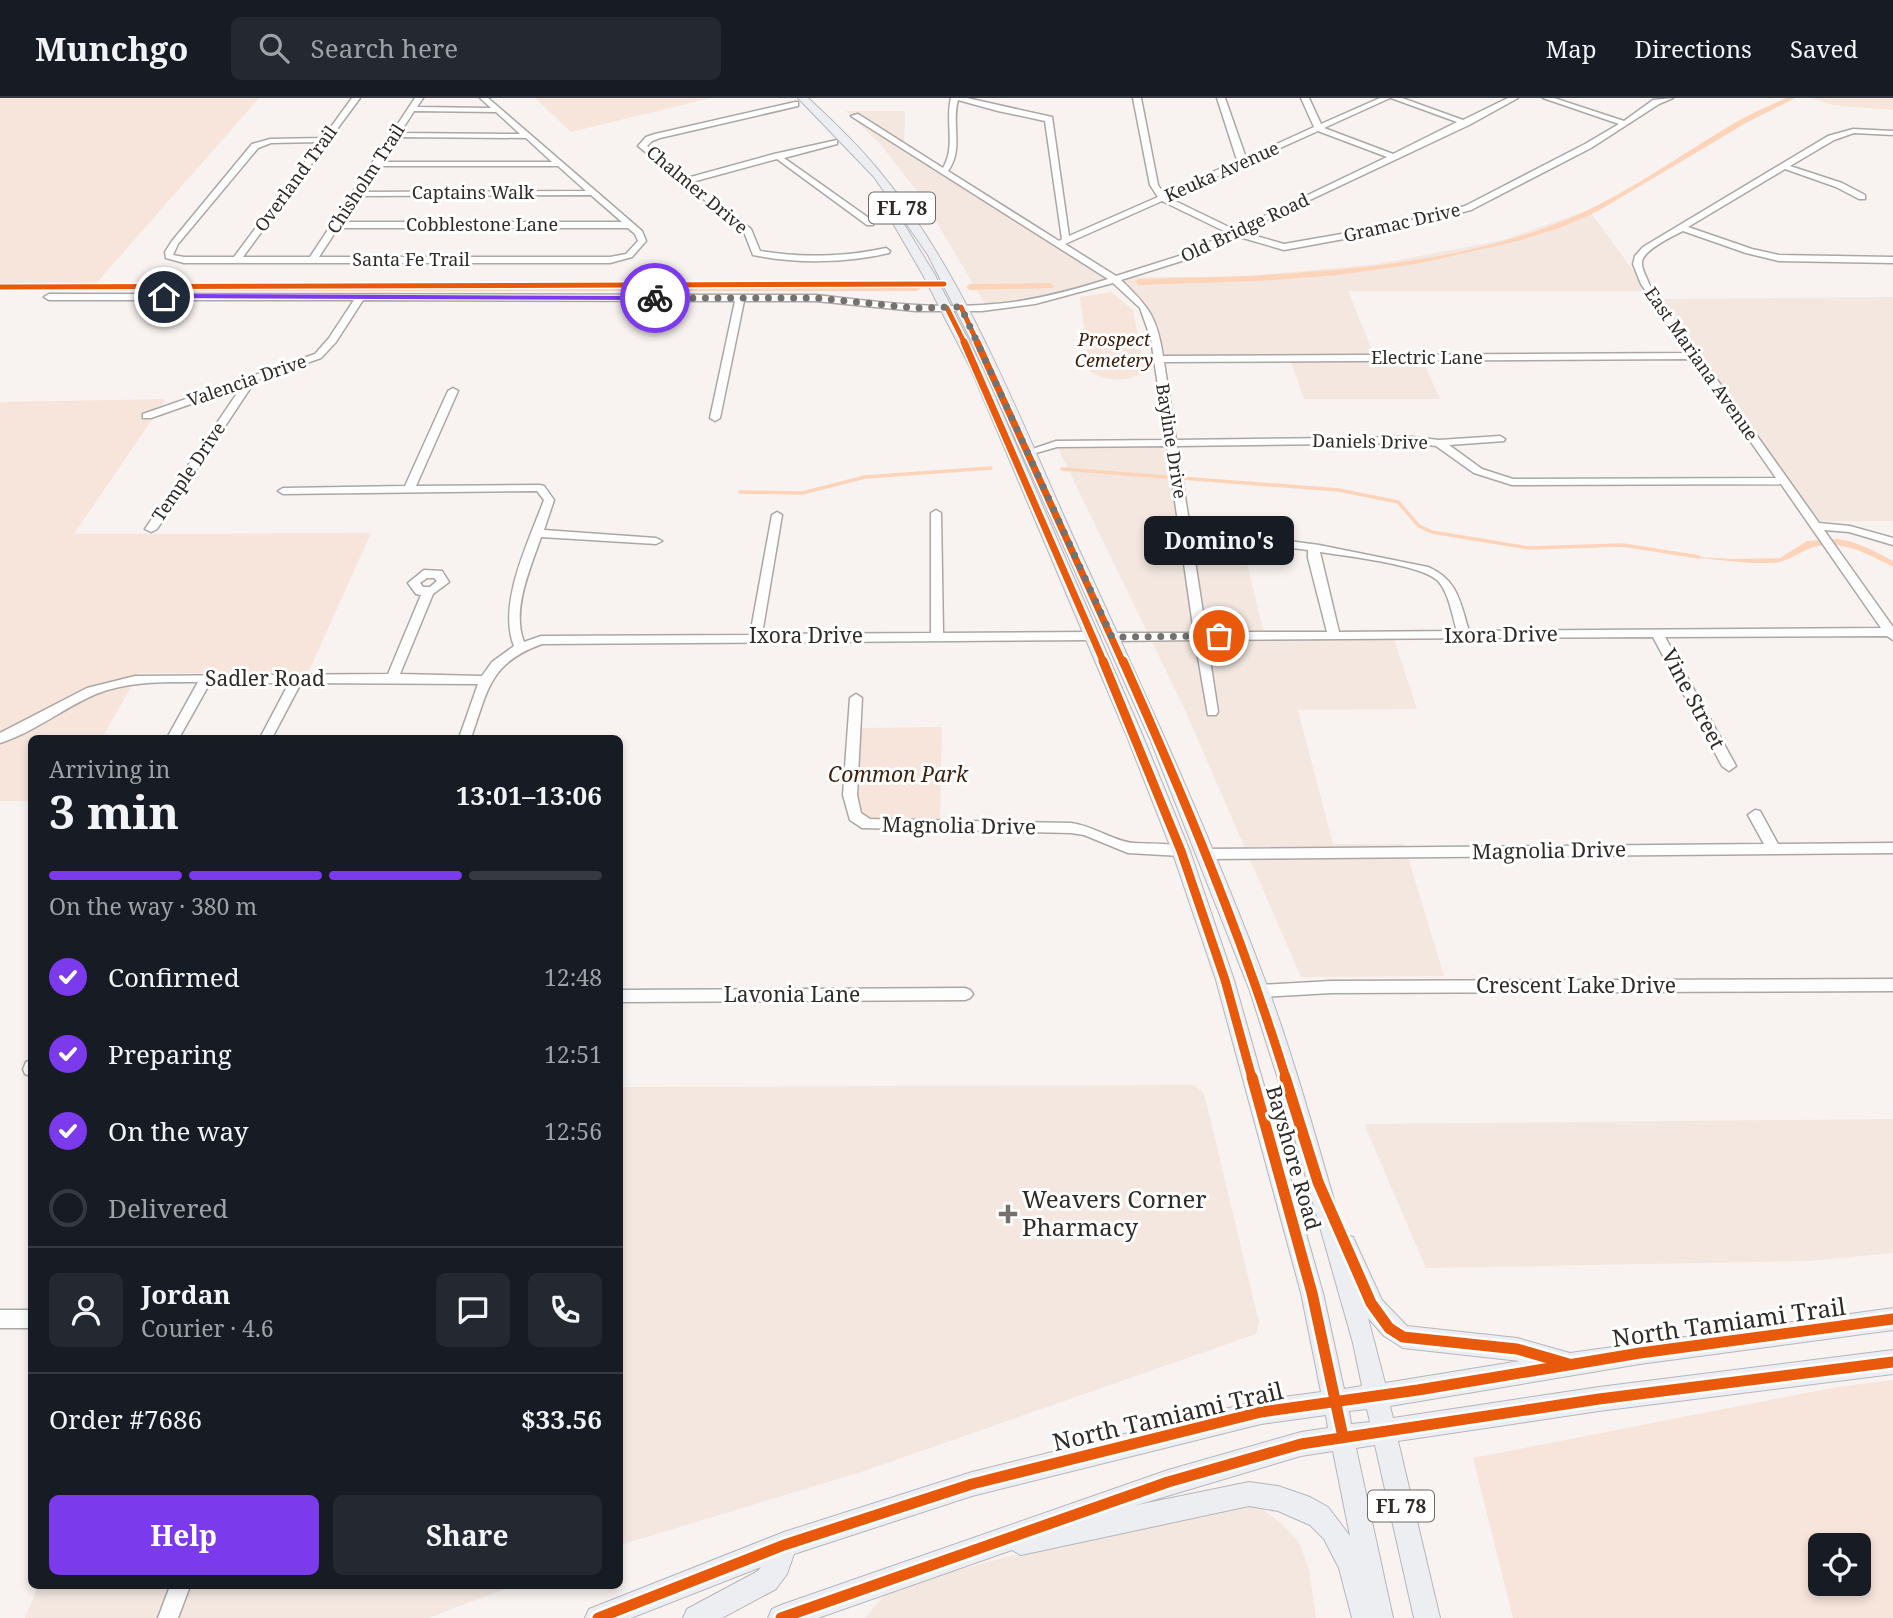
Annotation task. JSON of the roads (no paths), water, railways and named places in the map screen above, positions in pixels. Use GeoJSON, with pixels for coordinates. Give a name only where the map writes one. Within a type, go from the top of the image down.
{"type":"FeatureCollection","features":[{"type":"Feature","properties":{"kind":"main road","name":"Bayshore Road"},"geometry":{"type":"LineString","coordinates":[[795,100],[812,106],[846,139],[888,188],[926,243],[977,369],[1093,636],[1181,851],[1225,980],[1312,1293],[1335,1401]]}},
{"type":"Feature","properties":{"kind":"main road","name":"Bayshore Road"},"geometry":{"type":"LineString","coordinates":[[795,100],[868,180],[954,308],[1029,452],[1112,637],[1167,761],[1259,990],[1318,1182],[1375,1395]]}},
{"type":"Feature","properties":{"kind":"main road"},"geometry":{"type":"LineString","coordinates":[[1032,497],[1043,507],[1093,619],[1112,637]]}},
{"type":"Feature","properties":{"kind":"main road"},"geometry":{"type":"LineString","coordinates":[[1093,636],[1110,653],[1157,754],[1167,761]]}},
{"type":"Feature","properties":{"kind":"main road"},"geometry":{"type":"LineString","coordinates":[[1318,1182],[1371,1303],[1390,1328],[1403,1336],[1418,1340],[1517,1349],[1576,1366]]}},
{"type":"Feature","properties":{"kind":"main road","name":"North Tamiami Trail"},"geometry":{"type":"LineString","coordinates":[[598,1618],[784,1545],[972,1484],[1261,1412],[1576,1366],[1640,1353],[1893,1319]]}},
{"type":"Feature","properties":{"kind":"main road"},"geometry":{"type":"LineString","coordinates":[[781,1618],[949,1557],[1250,1456],[1343,1437],[1599,1399],[1893,1362]]}},
{"type":"Feature","properties":{"kind":"main road","name":"FL 78"},"geometry":{"type":"LineString","coordinates":[[1375,1395],[1427,1618]]}},
{"type":"Feature","properties":{"kind":"main road","name":"FL 78"},"geometry":{"type":"LineString","coordinates":[[1335,1401],[1380,1618]]}},
{"type":"Feature","properties":{"kind":"main road"},"geometry":{"type":"LineString","coordinates":[[949,1557],[1249,1494],[1278,1497],[1306,1506],[1332,1527],[1354,1572],[1365,1618]]}},
{"type":"Feature","properties":{"kind":"main road"},"geometry":{"type":"LineString","coordinates":[[696,1618],[768,1580],[778,1565],[784,1545]]}},
{"type":"Feature","properties":{"kind":"street","name":"Overland Trail"},"geometry":{"type":"LineString","coordinates":[[237,260],[356,98]]}},
{"type":"Feature","properties":{"kind":"street","name":"Chisholm Trail"},"geometry":{"type":"LineString","coordinates":[[313,260],[419,98]]}},
{"type":"Feature","properties":{"kind":"street"},"geometry":{"type":"LineString","coordinates":[[484,98],[629,225]]}},
{"type":"Feature","properties":{"kind":"street"},"geometry":{"type":"LineString","coordinates":[[944,172],[952,161],[957,98],[998,110],[1049,119],[1062,242]]}},
{"type":"Feature","properties":{"kind":"street"},"geometry":{"type":"LineString","coordinates":[[1137,98],[1154,184],[1163,198]]}},
{"type":"Feature","properties":{"kind":"street"},"geometry":{"type":"LineString","coordinates":[[1221,98],[1240,157],[1245,162]]}},
{"type":"Feature","properties":{"kind":"street"},"geometry":{"type":"LineString","coordinates":[[1306,98],[1319,129],[1395,157]]}},
{"type":"Feature","properties":{"kind":"street","name":"Keuka Avenue"},"geometry":{"type":"LineString","coordinates":[[1062,242],[1319,129],[1382,98]]}},
{"type":"Feature","properties":{"kind":"street"},"geometry":{"type":"LineString","coordinates":[[1395,98],[1466,123]]}},
{"type":"Feature","properties":{"kind":"street","name":"Old Bridge Road"},"geometry":{"type":"LineString","coordinates":[[49,297],[843,299],[895,306],[954,308],[982,308],[1035,301],[1178,260],[1514,98]]}},
{"type":"Feature","properties":{"kind":"street"},"geometry":{"type":"LineString","coordinates":[[1547,98],[1625,124]]}},
{"type":"Feature","properties":{"kind":"street","name":"Gramac Drive"},"geometry":{"type":"LineString","coordinates":[[1163,198],[1235,233],[1272,246],[1297,247],[1455,212],[1519,182],[1625,124],[1656,102],[1669,98]]}},
{"type":"Feature","properties":{"kind":"street","name":"Chalmer Drive"},"geometry":{"type":"LineString","coordinates":[[795,100],[649,139],[642,146],[748,231],[756,253],[776,256],[865,255],[886,251]]}},
{"type":"Feature","properties":{"kind":"street"},"geometry":{"type":"LineString","coordinates":[[412,109],[497,110]]}},
{"type":"Feature","properties":{"kind":"street","name":"Bayline Drive"},"geometry":{"type":"LineString","coordinates":[[855,116],[1062,242],[1114,279],[1144,307],[1154,331],[1212,712]]}},
{"type":"Feature","properties":{"kind":"street","name":"East Mariana Avenue"},"geometry":{"type":"LineString","coordinates":[[1892,634],[1696,356],[1637,269],[1637,260],[1642,253],[1840,134],[1860,131],[1893,133]]}},
{"type":"Feature","properties":{"kind":"street"},"geometry":{"type":"LineString","coordinates":[[395,135],[527,136]]}},
{"type":"Feature","properties":{"kind":"street","name":"Santa Fe Trail"},"geometry":{"type":"LineString","coordinates":[[324,141],[270,141],[255,146],[169,252],[169,256],[175,259],[237,260],[620,259],[634,253],[642,241],[639,233],[629,225]]}},
{"type":"Feature","properties":{"kind":"street"},"geometry":{"type":"LineString","coordinates":[[686,181],[834,142]]}},
{"type":"Feature","properties":{"kind":"street"},"geometry":{"type":"LineString","coordinates":[[777,156],[870,223]]}},
{"type":"Feature","properties":{"kind":"street"},"geometry":{"type":"LineString","coordinates":[[376,164],[558,164]]}},
{"type":"Feature","properties":{"kind":"street"},"geometry":{"type":"LineString","coordinates":[[1784,166],[1839,185],[1862,197]]}},
{"type":"Feature","properties":{"kind":"street","name":"Captains Walk"},"geometry":{"type":"LineString","coordinates":[[356,194],[591,193]]}},
{"type":"Feature","properties":{"kind":"street","name":"Cobblestone Lane"},"geometry":{"type":"LineString","coordinates":[[335,225],[629,225]]}},
{"type":"Feature","properties":{"kind":"street"},"geometry":{"type":"LineString","coordinates":[[1683,228],[1749,251],[1779,258],[1893,260]]}},
{"type":"Feature","properties":{"kind":"street","name":"Valencia Drive"},"geometry":{"type":"LineString","coordinates":[[147,416],[318,356],[333,340],[360,298]]}},
{"type":"Feature","properties":{"kind":"street"},"geometry":{"type":"LineString","coordinates":[[715,418],[740,298]]}},
{"type":"Feature","properties":{"kind":"street","name":"Electric Lane"},"geometry":{"type":"LineString","coordinates":[[1158,359],[1696,356]]}},
{"type":"Feature","properties":{"kind":"street","name":"Temple Drive"},"geometry":{"type":"LineString","coordinates":[[151,529],[251,380]]}},
{"type":"Feature","properties":{"kind":"street"},"geometry":{"type":"LineString","coordinates":[[409,489],[453,391]]}},
{"type":"Feature","properties":{"kind":"street"},"geometry":{"type":"LineString","coordinates":[[1439,443],[1500,439]]}},
{"type":"Feature","properties":{"kind":"street","name":"Daniels Drive"},"geometry":{"type":"LineString","coordinates":[[1029,452],[1056,444],[1412,440],[1439,443],[1478,471],[1512,482],[1784,481]]}},
{"type":"Feature","properties":{"kind":"street"},"geometry":{"type":"LineString","coordinates":[[283,491],[540,488],[549,500],[518,594],[513,632],[520,646],[507,654],[484,680],[466,735]]}},
{"type":"Feature","properties":{"kind":"street"},"geometry":{"type":"LineString","coordinates":[[936,513],[937,636]]}},
{"type":"Feature","properties":{"kind":"street"},"geometry":{"type":"LineString","coordinates":[[755,636],[777,515]]}},
{"type":"Feature","properties":{"kind":"street"},"geometry":{"type":"LineString","coordinates":[[1816,526],[1850,529],[1893,542]]}},
{"type":"Feature","properties":{"kind":"street"},"geometry":{"type":"LineString","coordinates":[[1185,531],[1314,549],[1432,570],[1447,585],[1464,635]]}},
{"type":"Feature","properties":{"kind":"street"},"geometry":{"type":"LineString","coordinates":[[538,533],[656,541]]}},
{"type":"Feature","properties":{"kind":"street"},"geometry":{"type":"LineString","coordinates":[[1314,549],[1334,636]]}},
{"type":"Feature","properties":{"kind":"street"},"geometry":{"type":"LineString","coordinates":[[393,679],[428,591]]}},
{"type":"Feature","properties":{"kind":"street","name":"Vine Street"},"geometry":{"type":"LineString","coordinates":[[1657,633],[1729,766]]}},
{"type":"Feature","properties":{"kind":"street","name":"Ixora Drive"},"geometry":{"type":"LineString","coordinates":[[1112,637],[1892,634]]}},
{"type":"Feature","properties":{"kind":"street","name":"Ixora Drive"},"geometry":{"type":"LineString","coordinates":[[520,646],[557,638],[1093,636]]}},
{"type":"Feature","properties":{"kind":"street"},"geometry":{"type":"LineString","coordinates":[[175,735],[206,679]]}},
{"type":"Feature","properties":{"kind":"street"},"geometry":{"type":"LineString","coordinates":[[268,735],[298,679]]}},
{"type":"Feature","properties":{"kind":"street","name":"Sadler Road"},"geometry":{"type":"LineString","coordinates":[[0,738],[107,685],[140,681],[484,680]]}},
{"type":"Feature","properties":{"kind":"street","name":"Magnolia Drive"},"geometry":{"type":"LineString","coordinates":[[856,698],[850,795],[855,816],[867,824],[1072,828],[1086,830],[1128,848],[1181,851]]}},
{"type":"Feature","properties":{"kind":"street"},"geometry":{"type":"LineString","coordinates":[[1755,815],[1773,848]]}},
{"type":"Feature","properties":{"kind":"street","name":"Magnolia Drive"},"geometry":{"type":"LineString","coordinates":[[1205,854],[1893,848]]}},
{"type":"Feature","properties":{"kind":"street","name":"Crescent Lake Drive"},"geometry":{"type":"LineString","coordinates":[[1259,990],[1331,987],[1893,985]]}},
{"type":"Feature","properties":{"kind":"street","name":"Lavonia Lane"},"geometry":{"type":"LineString","coordinates":[[623,996],[965,994]]}},
{"type":"Feature","properties":{"kind":"street"},"geometry":{"type":"LineString","coordinates":[[0,1320],[28,1319]]}},
{"type":"Feature","properties":{"kind":"street"},"geometry":{"type":"LineString","coordinates":[[169,1618],[179,1589]]}},
{"type":"Feature","properties":{"kind":"waterway"},"geometry":{"type":"LineString","coordinates":[[1139,282],[1337,272],[1456,254],[1515,240],[1559,226],[1595,209],[1638,186],[1743,121],[1791,98]]}},
{"type":"Feature","properties":{"kind":"waterway"},"geometry":{"type":"LineString","coordinates":[[970,287],[1050,286]]}},
{"type":"Feature","properties":{"kind":"waterway"},"geometry":{"type":"LineString","coordinates":[[0,288],[917,288]]}},
{"type":"Feature","properties":{"kind":"waterway"},"geometry":{"type":"LineString","coordinates":[[740,492],[802,493],[865,477],[991,468]]}},
{"type":"Feature","properties":{"kind":"waterway"},"geometry":{"type":"LineString","coordinates":[[1062,469],[1339,490],[1398,502],[1419,526],[1432,532],[1529,548],[1623,545],[1699,557]]}},
{"type":"Feature","properties":{"kind":"place","name":"Domino's"},"geometry":{"type":"Point","coordinates":[1219,636]}},
{"type":"Feature","properties":{"kind":"place","name":"Weavers Corner Pharmacy"},"geometry":{"type":"Point","coordinates":[1008,1214]}},
{"type":"Feature","properties":{"kind":"park label","name":"Prospect Cemetery"},"geometry":{"type":"Point","coordinates":[1114,350]}},
{"type":"Feature","properties":{"kind":"park label","name":"Common Park"},"geometry":{"type":"Point","coordinates":[898,775]}}]}
